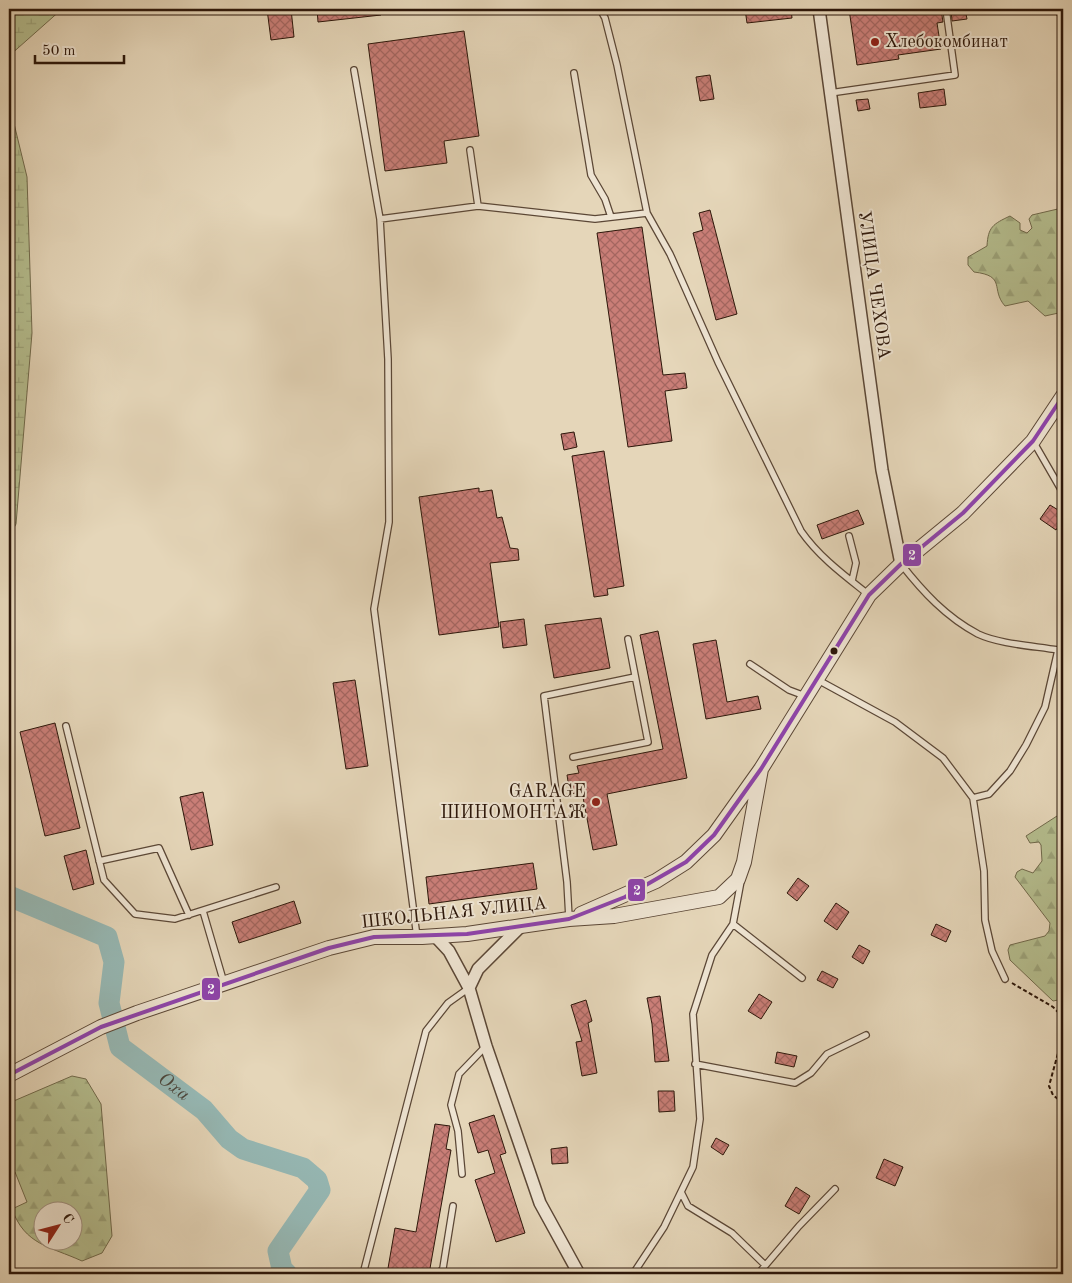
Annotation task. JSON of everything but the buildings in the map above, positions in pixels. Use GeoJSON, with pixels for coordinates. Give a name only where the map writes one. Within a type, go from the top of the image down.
{"type":"FeatureCollection","features":[{"type":"Feature","properties":{"kind":"street","name":"УЛИЦА ЧЕХОВА"},"geometry":{"type":"LineString","coordinates":[[819,9],[882,470],[901,564]]}},
{"type":"Feature","properties":{"kind":"street"},"geometry":{"type":"LineString","coordinates":[[569,919],[625,897],[656,881],[686,862],[714,835],[761,769],[869,595],[901,564],[963,513],[1034,441],[1063,396]]}},
{"type":"Feature","properties":{"kind":"street"},"geometry":{"type":"LineString","coordinates":[[569,919],[614,916],[719,897],[738,879],[744,862],[761,769]]}},
{"type":"Feature","properties":{"kind":"street","name":"ШКОЛЬНАЯ УЛИЦА"},"geometry":{"type":"LineString","coordinates":[[9,1075],[101,1027],[329,948],[374,937],[435,936],[520,927],[569,919]]}},
{"type":"Feature","properties":{"kind":"street"},"geometry":{"type":"LineString","coordinates":[[469,988],[478,969],[520,927]]}},
{"type":"Feature","properties":{"kind":"street"},"geometry":{"type":"LineString","coordinates":[[435,936],[449,951],[469,988],[486,1046],[540,1203],[579,1274]]}},
{"type":"Feature","properties":{"kind":"lane"},"geometry":{"type":"LineString","coordinates":[[600,9],[605,18],[617,66],[647,214],[670,254],[718,362],[801,531],[809,542],[869,595]]}},
{"type":"Feature","properties":{"kind":"lane"},"geometry":{"type":"LineString","coordinates":[[830,93],[955,75],[946,9]]}},
{"type":"Feature","properties":{"kind":"lane"},"geometry":{"type":"LineString","coordinates":[[354,70],[380,219],[388,359],[389,522],[374,609],[417,937]]}},
{"type":"Feature","properties":{"kind":"lane"},"geometry":{"type":"LineString","coordinates":[[574,73],[591,176],[605,199],[611,217]]}},
{"type":"Feature","properties":{"kind":"lane"},"geometry":{"type":"LineString","coordinates":[[470,150],[478,206]]}},
{"type":"Feature","properties":{"kind":"lane"},"geometry":{"type":"LineString","coordinates":[[380,219],[478,206],[596,218],[647,214]]}},
{"type":"Feature","properties":{"kind":"lane"},"geometry":{"type":"LineString","coordinates":[[1034,441],[1063,493]]}},
{"type":"Feature","properties":{"kind":"lane"},"geometry":{"type":"LineString","coordinates":[[849,536],[856,563],[852,581]]}},
{"type":"Feature","properties":{"kind":"lane"},"geometry":{"type":"LineString","coordinates":[[901,564],[926,597],[979,634],[1058,650]]}},
{"type":"Feature","properties":{"kind":"lane"},"geometry":{"type":"LineString","coordinates":[[573,757],[648,742],[628,640]]}},
{"type":"Feature","properties":{"kind":"lane"},"geometry":{"type":"LineString","coordinates":[[973,798],[989,794],[1010,771],[1026,745],[1045,708],[1058,650],[1063,646]]}},
{"type":"Feature","properties":{"kind":"lane"},"geometry":{"type":"LineString","coordinates":[[750,664],[789,690],[805,696]]}},
{"type":"Feature","properties":{"kind":"lane"},"geometry":{"type":"LineString","coordinates":[[569,919],[567,882],[544,696],[634,677]]}},
{"type":"Feature","properties":{"kind":"lane"},"geometry":{"type":"LineString","coordinates":[[816,679],[895,722],[943,758],[973,798],[984,871],[985,920],[992,951],[1005,979]]}},
{"type":"Feature","properties":{"kind":"lane"},"geometry":{"type":"LineString","coordinates":[[66,726],[104,880],[135,914],[175,919],[276,887]]}},
{"type":"Feature","properties":{"kind":"lane"},"geometry":{"type":"LineString","coordinates":[[99,861],[160,848],[189,915]]}},
{"type":"Feature","properties":{"kind":"lane"},"geometry":{"type":"LineString","coordinates":[[633,1274],[664,1227],[694,1167],[700,1119],[693,1014],[712,955],[733,924],[744,862]]}},
{"type":"Feature","properties":{"kind":"lane"},"geometry":{"type":"LineString","coordinates":[[202,911],[224,983]]}},
{"type":"Feature","properties":{"kind":"lane"},"geometry":{"type":"LineString","coordinates":[[733,924],[802,978]]}},
{"type":"Feature","properties":{"kind":"lane"},"geometry":{"type":"LineString","coordinates":[[363,1274],[426,1031],[448,1003],[469,988]]}},
{"type":"Feature","properties":{"kind":"lane"},"geometry":{"type":"LineString","coordinates":[[695,1064],[795,1083],[811,1073],[827,1054],[866,1035]]}},
{"type":"Feature","properties":{"kind":"lane"},"geometry":{"type":"LineString","coordinates":[[462,1174],[458,1131],[451,1104],[459,1074],[486,1046]]}},
{"type":"Feature","properties":{"kind":"lane"},"geometry":{"type":"LineString","coordinates":[[758,1274],[835,1189]]}},
{"type":"Feature","properties":{"kind":"lane"},"geometry":{"type":"LineString","coordinates":[[681,1192],[688,1206],[732,1233],[765,1265]]}},
{"type":"Feature","properties":{"kind":"lane"},"geometry":{"type":"LineString","coordinates":[[440,1274],[443,1268],[453,1206]]}},
{"type":"Feature","properties":{"kind":"path"},"geometry":{"type":"LineString","coordinates":[[1005,979],[1053,1007],[1063,1017]]}},
{"type":"Feature","properties":{"kind":"path"},"geometry":{"type":"LineString","coordinates":[[1063,1035],[1049,1086],[1053,1095],[1063,1103]]}},
{"type":"Feature","properties":{"kind":"green space"},"geometry":{"type":"Polygon","coordinates":[[[9,9],[62,9],[9,56],[9,9]]]}},
{"type":"Feature","properties":{"kind":"green space"},"geometry":{"type":"Polygon","coordinates":[[[9,103],[27,177],[32,333],[16,524],[9,537],[9,103]]]}},
{"type":"Feature","properties":{"kind":"green space"},"geometry":{"type":"Polygon","coordinates":[[[1062,208],[1063,312],[1045,316],[1028,301],[1005,306],[998,294],[994,280],[984,274],[974,272],[968,265],[968,257],[987,246],[990,230],[1004,219],[1010,216],[1020,223],[1020,230],[1027,233],[1032,228],[1029,219],[1032,215],[1062,208]]]}},
{"type":"Feature","properties":{"kind":"green space"},"geometry":{"type":"Polygon","coordinates":[[[1057,816],[1063,816],[1063,948],[1058,963],[1063,979],[1063,999],[1053,1001],[1010,960],[1008,950],[1010,945],[1045,936],[1049,931],[1050,923],[1015,877],[1017,872],[1022,869],[1033,873],[1042,861],[1041,845],[1039,842],[1030,843],[1026,836],[1057,816]]]}},
{"type":"Feature","properties":{"kind":"green space"},"geometry":{"type":"Polygon","coordinates":[[[72,1076],[86,1079],[101,1104],[112,1236],[102,1253],[82,1261],[56,1250],[82,1250],[82,1200],[32,1200],[31,1237],[17,1221],[12,1209],[27,1202],[15,1172],[9,1167],[9,1103],[72,1076]]]}},
{"type":"Feature","properties":{"kind":"waterway","name":"Оха"},"geometry":{"type":"LineString","coordinates":[[9,896],[107,937],[114,962],[109,1003],[120,1047],[204,1110],[229,1139],[243,1149],[303,1168],[317,1180],[320,1190],[278,1251],[282,1269],[287,1274]]}},
{"type":"Feature","properties":{"kind":"transit line","name":"2"},"geometry":{"type":"LineString","coordinates":[[9,1075],[101,1027],[329,948],[374,937],[467,934],[569,919],[625,897],[686,862],[714,835],[761,769],[869,595],[901,564],[963,513],[1033,441],[1063,396]]}},
{"type":"Feature","properties":{"kind":"place","name":"Хлебокомбинат"},"geometry":{"type":"Point","coordinates":[875,42]}},
{"type":"Feature","properties":{"kind":"place","name":"GARAGE ШИНОМОНТАЖ"},"geometry":{"type":"Point","coordinates":[596,802]}}]}
